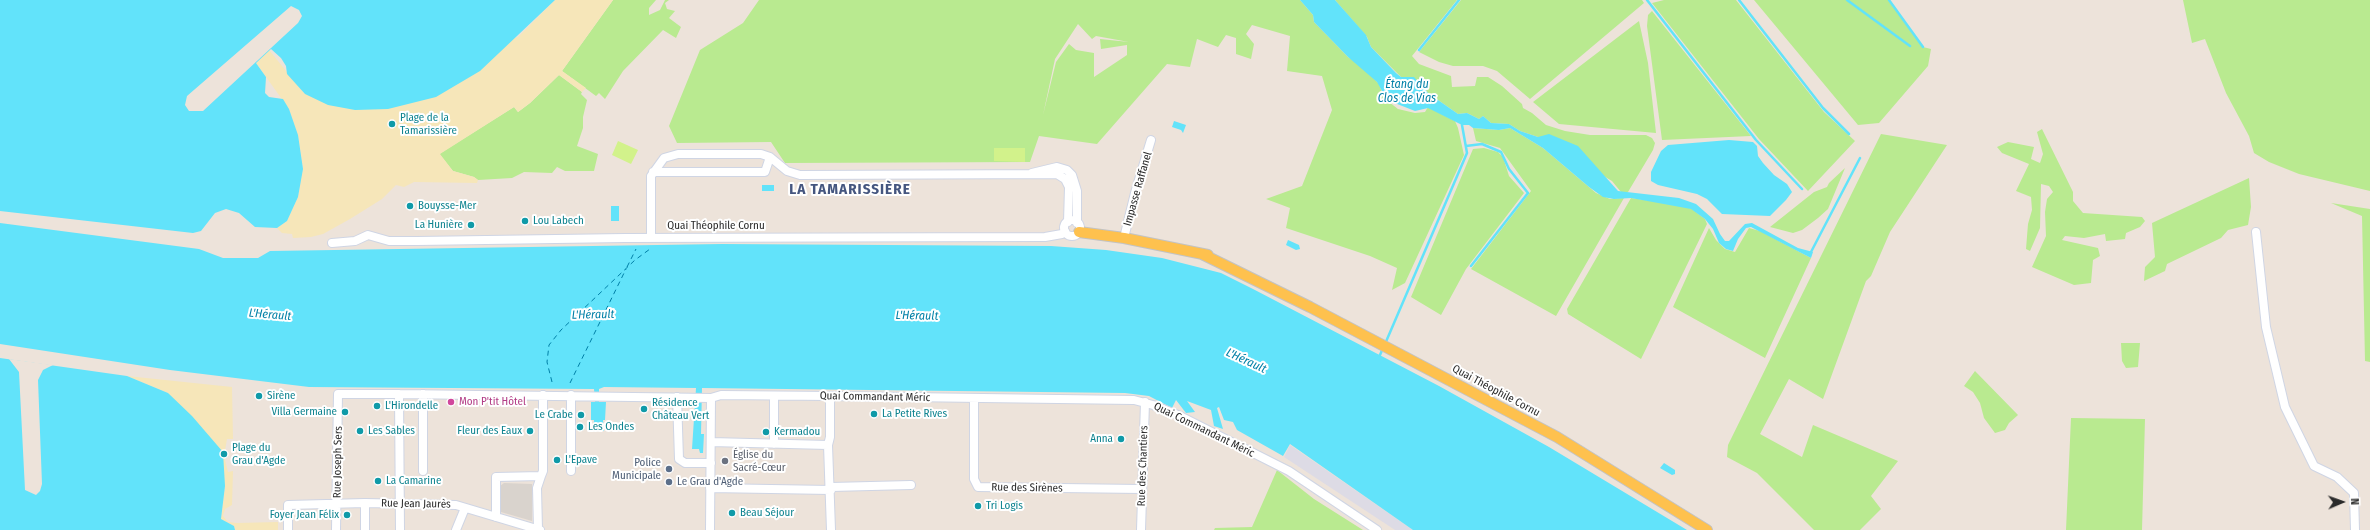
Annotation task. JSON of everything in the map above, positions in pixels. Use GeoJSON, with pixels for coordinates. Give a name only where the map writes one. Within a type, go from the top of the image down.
{"type":"FeatureCollection","features":[{"type":"Feature","properties":{"kind":"main road","name":"Quai Théophile Cornu"},"geometry":{"type":"LineString","coordinates":[[1078,228],[1213,255],[1241,266],[1267,285],[1557,437],[1707,530]]}},
{"type":"Feature","properties":{"kind":"street","name":"Impasse Raffanel"},"geometry":{"type":"LineString","coordinates":[[1124,238],[1135,193],[1151,140]]}},
{"type":"Feature","properties":{"kind":"street"},"geometry":{"type":"LineString","coordinates":[[651,238],[650,181],[653,172],[664,158],[678,154],[761,154],[770,157],[787,171],[800,175],[1057,174],[1065,179],[1069,191],[1068,222],[1065,231],[1072,236],[1078,228],[1077,191],[1072,175],[1067,170],[1057,167],[1029,174]]}},
{"type":"Feature","properties":{"kind":"street"},"geometry":{"type":"LineString","coordinates":[[653,172],[765,172],[770,157]]}},
{"type":"Feature","properties":{"kind":"street"},"geometry":{"type":"LineString","coordinates":[[1068,222],[1072,221],[1078,228]]}},
{"type":"Feature","properties":{"kind":"street","name":"Quai Théophile Cornu"},"geometry":{"type":"LineString","coordinates":[[332,242],[356,241],[368,235],[389,241],[651,238],[1045,237],[1062,234],[1065,231]]}},
{"type":"Feature","properties":{"kind":"street"},"geometry":{"type":"LineString","coordinates":[[2256,232],[2266,327],[2285,406],[2314,466],[2337,477],[2354,493],[2355,530]]}},
{"type":"Feature","properties":{"kind":"street","name":"Quai Commandant Méric"},"geometry":{"type":"LineString","coordinates":[[338,394],[593,395],[703,398],[721,395],[830,396],[1098,399],[1145,402],[1180,416],[1289,471],[1377,530]]}},
{"type":"Feature","properties":{"kind":"street","name":"Rue Joseph Sers"},"geometry":{"type":"LineString","coordinates":[[336,530],[338,394]]}},
{"type":"Feature","properties":{"kind":"street"},"geometry":{"type":"LineString","coordinates":[[399,394],[400,530]]}},
{"type":"Feature","properties":{"kind":"street"},"geometry":{"type":"LineString","coordinates":[[423,394],[423,472]]}},
{"type":"Feature","properties":{"kind":"street"},"geometry":{"type":"LineString","coordinates":[[539,530],[537,488],[543,471],[543,395]]}},
{"type":"Feature","properties":{"kind":"street"},"geometry":{"type":"LineString","coordinates":[[571,396],[571,471]]}},
{"type":"Feature","properties":{"kind":"street"},"geometry":{"type":"LineString","coordinates":[[774,396],[774,444]]}},
{"type":"Feature","properties":{"kind":"street"},"geometry":{"type":"LineString","coordinates":[[830,396],[830,437],[828,445],[831,488],[831,530]]}},
{"type":"Feature","properties":{"kind":"street"},"geometry":{"type":"LineString","coordinates":[[677,397],[679,459],[685,462],[711,463]]}},
{"type":"Feature","properties":{"kind":"street"},"geometry":{"type":"LineString","coordinates":[[703,398],[711,442],[710,530]]}},
{"type":"Feature","properties":{"kind":"street","name":"Rue des Sirènes"},"geometry":{"type":"LineString","coordinates":[[974,398],[974,479],[976,486],[1142,489]]}},
{"type":"Feature","properties":{"kind":"street","name":"Rue des Chantiers"},"geometry":{"type":"LineString","coordinates":[[1141,530],[1145,402]]}},
{"type":"Feature","properties":{"kind":"street"},"geometry":{"type":"LineString","coordinates":[[711,442],[828,445]]}},
{"type":"Feature","properties":{"kind":"street"},"geometry":{"type":"LineString","coordinates":[[496,517],[496,477],[541,476]]}},
{"type":"Feature","properties":{"kind":"street"},"geometry":{"type":"LineString","coordinates":[[710,488],[831,488],[911,485]]}},
{"type":"Feature","properties":{"kind":"street"},"geometry":{"type":"LineString","coordinates":[[365,503],[365,530]]}},
{"type":"Feature","properties":{"kind":"street","name":"Rue Jean Jaurès"},"geometry":{"type":"LineString","coordinates":[[288,530],[288,505],[365,503],[450,504],[539,530]]}},
{"type":"Feature","properties":{"kind":"street"},"geometry":{"type":"LineString","coordinates":[[456,530],[465,508]]}},
{"type":"Feature","properties":{"kind":"shaded area"},"geometry":{"type":"Polygon","coordinates":[[[1290,445],[1413,530],[1395,530],[1284,457],[1290,445]]]}},
{"type":"Feature","properties":{"kind":"shaded area"},"geometry":{"type":"Polygon","coordinates":[[[504,483],[532,484],[532,521],[501,512],[500,486],[504,483]]]}},
{"type":"Feature","properties":{"kind":"green space"},"geometry":{"type":"Polygon","coordinates":[[[613,0],[656,0],[649,8],[649,15],[660,10],[665,0],[669,0],[665,3],[667,9],[675,11],[669,18],[681,27],[676,38],[663,30],[623,71],[605,99],[599,93],[596,96],[562,71],[613,0]]]}},
{"type":"Feature","properties":{"kind":"green space"},"geometry":{"type":"Polygon","coordinates":[[[759,0],[1300,0],[1313,15],[1314,22],[1348,57],[1363,67],[1379,84],[1384,98],[1398,109],[1415,113],[1425,112],[1428,107],[1455,121],[1464,155],[1405,283],[1392,290],[1397,268],[1370,256],[1286,228],[1290,208],[1266,199],[1302,186],[1332,110],[1322,76],[1287,71],[1290,36],[1252,25],[1246,34],[1254,44],[1251,59],[1236,54],[1236,38],[1226,35],[1218,47],[1197,39],[1190,67],[1167,64],[1097,144],[1039,136],[1030,162],[785,163],[771,142],[677,143],[669,126],[700,50],[743,23],[759,0]],[[1078,24],[1055,59],[1043,115],[1056,62],[1069,44],[1076,50],[1094,53],[1094,77],[1127,55],[1127,45],[1101,49],[1100,39],[1129,42],[1096,36],[1092,39],[1078,24]]]}},
{"type":"Feature","properties":{"kind":"green space"},"geometry":{"type":"Polygon","coordinates":[[[1335,0],[1457,0],[1412,56],[1419,64],[1451,76],[1452,87],[1475,86],[1477,77],[1488,77],[1502,86],[1522,104],[1523,108],[1532,113],[1546,125],[1565,131],[1590,135],[1646,135],[1652,138],[1655,143],[1653,150],[1628,192],[1621,192],[1612,181],[1538,137],[1520,131],[1509,124],[1491,123],[1483,116],[1479,119],[1467,113],[1458,114],[1428,93],[1424,87],[1401,77],[1371,47],[1367,37],[1335,0]]]}},
{"type":"Feature","properties":{"kind":"green space"},"geometry":{"type":"Polygon","coordinates":[[[1461,0],[1642,0],[1644,3],[1530,99],[1497,71],[1483,66],[1453,66],[1439,62],[1419,52],[1461,0]]]}},
{"type":"Feature","properties":{"kind":"green space"},"geometry":{"type":"Polygon","coordinates":[[[1664,0],[1736,0],[1824,112],[1855,141],[1808,191],[1759,139],[1652,3],[1664,0]]]}},
{"type":"Feature","properties":{"kind":"green space"},"geometry":{"type":"Polygon","coordinates":[[[1754,0],[1888,0],[1923,47],[1931,49],[1928,66],[1879,123],[1858,125],[1754,0]]]}},
{"type":"Feature","properties":{"kind":"green space"},"geometry":{"type":"Polygon","coordinates":[[[2183,0],[2370,0],[2370,191],[2299,174],[2269,162],[2254,153],[2249,136],[2226,93],[2205,39],[2192,43],[2183,0]]]}},
{"type":"Feature","properties":{"kind":"green space"},"geometry":{"type":"Polygon","coordinates":[[[1652,11],[1751,136],[1662,140],[1647,26],[1648,15],[1652,11]]]}},
{"type":"Feature","properties":{"kind":"green space"},"geometry":{"type":"Polygon","coordinates":[[[1639,21],[1648,63],[1656,133],[1559,124],[1533,102],[1639,21]]]}},
{"type":"Feature","properties":{"kind":"green space"},"geometry":{"type":"Polygon","coordinates":[[[559,75],[582,92],[581,94],[587,100],[583,117],[583,128],[577,146],[598,154],[594,171],[565,171],[557,167],[552,173],[524,172],[512,178],[478,180],[474,177],[453,171],[439,154],[514,107],[518,112],[530,103],[559,75]]]}},
{"type":"Feature","properties":{"kind":"green space"},"geometry":{"type":"Polygon","coordinates":[[[1473,128],[1499,130],[1510,128],[1543,148],[1596,193],[1610,199],[1624,198],[1556,316],[1471,269],[1531,191],[1500,148],[1476,141],[1473,128]]]}},
{"type":"Feature","properties":{"kind":"green space"},"geometry":{"type":"Polygon","coordinates":[[[2042,129],[2073,192],[2073,201],[2083,213],[2142,217],[2145,221],[2140,227],[2126,233],[2125,239],[2106,241],[2105,234],[2084,238],[2065,236],[2062,240],[2098,248],[2100,256],[2093,260],[2091,283],[2074,285],[2032,267],[2046,236],[2045,212],[2047,199],[2053,192],[2049,186],[2041,184],[2040,228],[2030,251],[2026,249],[2028,224],[2032,210],[2031,197],[2016,191],[2029,164],[2002,153],[1997,147],[2008,142],[2034,147],[2031,159],[2040,163],[2043,154],[2037,132],[2042,129]]]}},
{"type":"Feature","properties":{"kind":"green space"},"geometry":{"type":"Polygon","coordinates":[[[1881,134],[1947,145],[1890,232],[1871,276],[1866,281],[1823,399],[1789,379],[1760,434],[1802,457],[1813,425],[1898,461],[1871,496],[1881,509],[1860,530],[1814,530],[1757,473],[1727,457],[1728,445],[1881,134]]]}},
{"type":"Feature","properties":{"kind":"green space"},"geometry":{"type":"Polygon","coordinates":[[[618,141],[638,150],[631,164],[612,155],[618,141]]]}},
{"type":"Feature","properties":{"kind":"green space"},"geometry":{"type":"Polygon","coordinates":[[[994,148],[1025,148],[1025,162],[994,161],[994,148]]]}},
{"type":"Feature","properties":{"kind":"green space"},"geometry":{"type":"Polygon","coordinates":[[[1484,148],[1498,152],[1503,157],[1509,176],[1524,193],[1466,269],[1441,315],[1411,297],[1473,149],[1484,148]]]}},
{"type":"Feature","properties":{"kind":"green space"},"geometry":{"type":"Polygon","coordinates":[[[1845,168],[1828,209],[1818,218],[1802,230],[1793,233],[1770,227],[1814,192],[1827,187],[1829,183],[1845,168]]]}},
{"type":"Feature","properties":{"kind":"green space"},"geometry":{"type":"Polygon","coordinates":[[[2249,178],[2251,207],[2248,225],[2228,230],[2221,238],[2167,264],[2165,271],[2144,281],[2145,267],[2155,257],[2152,223],[2249,178]]]}},
{"type":"Feature","properties":{"kind":"green space"},"geometry":{"type":"Polygon","coordinates":[[[1631,198],[1681,205],[1692,209],[1705,219],[1707,224],[1641,359],[1568,314],[1567,309],[1631,198]]]}},
{"type":"Feature","properties":{"kind":"green space"},"geometry":{"type":"Polygon","coordinates":[[[2331,203],[2370,209],[2370,362],[2365,361],[2362,216],[2331,203]]]}},
{"type":"Feature","properties":{"kind":"green space"},"geometry":{"type":"Polygon","coordinates":[[[1709,228],[1716,240],[1725,249],[1735,252],[1749,228],[1760,231],[1811,258],[1765,358],[1673,307],[1709,228]]]}},
{"type":"Feature","properties":{"kind":"green space"},"geometry":{"type":"Polygon","coordinates":[[[2121,343],[2140,343],[2138,367],[2126,368],[2122,361],[2121,343]]]}},
{"type":"Feature","properties":{"kind":"green space"},"geometry":{"type":"Polygon","coordinates":[[[1975,371],[2018,415],[2009,423],[2005,430],[1995,433],[1984,418],[1980,403],[1973,392],[1964,386],[1975,371]]]}},
{"type":"Feature","properties":{"kind":"green space"},"geometry":{"type":"Polygon","coordinates":[[[2071,418],[2145,419],[2142,530],[2066,530],[2071,418]]]}},
{"type":"Feature","properties":{"kind":"green space"},"geometry":{"type":"Polygon","coordinates":[[[1277,470],[1314,499],[1363,530],[1214,530],[1215,528],[1252,527],[1277,470]]]}},
{"type":"Feature","properties":{"kind":"sand","name":"Plage de la Tamarissière"},"geometry":{"type":"Polygon","coordinates":[[[555,0],[613,0],[562,71],[586,88],[582,92],[559,75],[530,103],[518,112],[514,107],[440,154],[453,171],[474,177],[478,180],[477,183],[414,182],[404,187],[396,185],[382,199],[350,219],[323,234],[311,237],[293,238],[292,234],[282,233],[277,228],[287,221],[298,197],[303,168],[298,136],[289,109],[256,63],[269,50],[305,94],[518,37],[555,0]]]}},
{"type":"Feature","properties":{"kind":"sand","name":"Plage du Grau d'Agde"},"geometry":{"type":"Polygon","coordinates":[[[127,376],[232,387],[233,439],[227,439],[224,456],[228,472],[233,471],[232,505],[225,509],[223,516],[228,522],[237,523],[278,522],[278,530],[235,530],[234,526],[221,519],[225,486],[168,393],[127,376]]]}},
{"type":"Feature","properties":{"kind":"water"},"geometry":{"type":"Polygon","coordinates":[[[0,0],[555,0],[480,71],[436,97],[388,109],[355,110],[328,105],[305,94],[287,74],[286,66],[281,58],[271,49],[256,63],[266,77],[265,93],[269,97],[283,99],[289,109],[298,135],[303,169],[298,197],[287,221],[277,228],[255,227],[239,213],[226,209],[215,213],[201,231],[193,233],[0,211],[0,0]]]}},
{"type":"Feature","properties":{"kind":"water","name":"Étang du Clos de Vias"},"geometry":{"type":"Polygon","coordinates":[[[1300,0],[1335,0],[1366,35],[1371,47],[1396,73],[1401,77],[1414,77],[1428,93],[1458,114],[1467,113],[1479,119],[1483,116],[1491,123],[1509,124],[1520,131],[1538,137],[1549,134],[1578,146],[1618,191],[1679,198],[1696,204],[1713,219],[1725,241],[1729,241],[1745,224],[1752,223],[1798,248],[1813,252],[1811,258],[1751,227],[1746,228],[1738,239],[1733,251],[1726,249],[1719,243],[1713,229],[1705,219],[1691,209],[1631,198],[1614,199],[1603,197],[1543,148],[1510,128],[1499,130],[1473,128],[1469,125],[1462,125],[1428,108],[1415,111],[1387,100],[1377,82],[1348,57],[1314,22],[1313,15],[1300,0]]]}},
{"type":"Feature","properties":{"kind":"water"},"geometry":{"type":"Polygon","coordinates":[[[1174,121],[1186,125],[1183,133],[1181,130],[1172,127],[1174,121]]]}},
{"type":"Feature","properties":{"kind":"water"},"geometry":{"type":"Polygon","coordinates":[[[1729,140],[1753,142],[1757,146],[1758,156],[1763,163],[1774,175],[1787,184],[1792,192],[1770,216],[1722,214],[1707,199],[1697,194],[1658,185],[1651,181],[1651,172],[1661,151],[1668,145],[1729,140]]]}},
{"type":"Feature","properties":{"kind":"water"},"geometry":{"type":"Polygon","coordinates":[[[762,185],[774,185],[774,191],[762,191],[762,185]]]}},
{"type":"Feature","properties":{"kind":"water"},"geometry":{"type":"Polygon","coordinates":[[[611,206],[619,206],[619,221],[611,221],[611,206]]]}},
{"type":"Feature","properties":{"kind":"water","name":"L'Hérault"},"geometry":{"type":"Polygon","coordinates":[[[0,223],[199,249],[223,258],[258,258],[270,251],[722,244],[1051,246],[1106,250],[1162,258],[1221,273],[1253,289],[1439,386],[1549,447],[1687,530],[1413,530],[1290,444],[1283,456],[1237,430],[1233,422],[1224,420],[1219,407],[1217,408],[1223,429],[1214,426],[1211,410],[1187,401],[1195,412],[1186,413],[1176,400],[1172,408],[1149,396],[1125,393],[702,388],[701,434],[704,434],[703,453],[700,453],[699,449],[692,449],[696,388],[604,387],[599,389],[599,402],[606,402],[605,420],[603,420],[604,431],[593,431],[594,420],[591,420],[591,402],[595,402],[594,389],[309,387],[170,370],[0,344],[0,223]]]}},
{"type":"Feature","properties":{"kind":"water"},"geometry":{"type":"Polygon","coordinates":[[[1288,240],[1299,245],[1300,249],[1296,250],[1286,245],[1288,240]]]}},
{"type":"Feature","properties":{"kind":"water"},"geometry":{"type":"Polygon","coordinates":[[[0,358],[127,376],[168,393],[192,416],[223,452],[225,486],[221,519],[234,526],[235,530],[0,530],[0,358]]]}},
{"type":"Feature","properties":{"kind":"water"},"geometry":{"type":"Polygon","coordinates":[[[1664,463],[1675,470],[1675,474],[1672,475],[1660,468],[1664,463]]]}},
{"type":"Feature","properties":{"kind":"pier"},"geometry":{"type":"Polygon","coordinates":[[[291,6],[299,10],[302,16],[298,23],[203,111],[189,111],[185,105],[187,96],[291,6]]]}},
{"type":"Feature","properties":{"kind":"pier"},"geometry":{"type":"Polygon","coordinates":[[[9,359],[53,365],[43,370],[38,380],[42,484],[40,491],[36,495],[25,490],[19,372],[9,359]]]}},
{"type":"Feature","properties":{"kind":"waterway"},"geometry":{"type":"LineString","coordinates":[[1419,50],[1459,0]]}},
{"type":"Feature","properties":{"kind":"waterway"},"geometry":{"type":"LineString","coordinates":[[1647,0],[1756,140],[1802,189]]}},
{"type":"Feature","properties":{"kind":"waterway"},"geometry":{"type":"LineString","coordinates":[[1739,0],[1823,108],[1849,134]]}},
{"type":"Feature","properties":{"kind":"waterway"},"geometry":{"type":"LineString","coordinates":[[1847,0],[1910,46]]}},
{"type":"Feature","properties":{"kind":"waterway"},"geometry":{"type":"LineString","coordinates":[[1889,0],[1923,47]]}},
{"type":"Feature","properties":{"kind":"waterway"},"geometry":{"type":"LineString","coordinates":[[1385,344],[1467,153],[1462,125]]}},
{"type":"Feature","properties":{"kind":"waterway"},"geometry":{"type":"LineString","coordinates":[[1466,146],[1482,144],[1501,152],[1509,169],[1528,193],[1471,266]]}},
{"type":"Feature","properties":{"kind":"waterway"},"geometry":{"type":"LineString","coordinates":[[1811,252],[1860,158]]}},
{"type":"Feature","properties":{"kind":"waterway"},"geometry":{"type":"LineString","coordinates":[[1380,355],[1383,348]]}},
{"type":"Feature","properties":{"kind":"ferry route"},"geometry":{"type":"LineString","coordinates":[[627,267],[636,249]]}},
{"type":"Feature","properties":{"kind":"ferry route"},"geometry":{"type":"LineString","coordinates":[[552,382],[547,362],[549,345],[561,330],[635,260],[650,249]]}},
{"type":"Feature","properties":{"kind":"ferry route"},"geometry":{"type":"LineString","coordinates":[[570,383],[626,269]]}},
{"type":"Feature","properties":{"kind":"place","name":"Plage de la Tamarissière"},"geometry":{"type":"Point","coordinates":[392,124]}},
{"type":"Feature","properties":{"kind":"place","name":"Bouysse-Mer"},"geometry":{"type":"Point","coordinates":[410,206]}},
{"type":"Feature","properties":{"kind":"place","name":"Lou Labech"},"geometry":{"type":"Point","coordinates":[525,221]}},
{"type":"Feature","properties":{"kind":"place","name":"La Hunière"},"geometry":{"type":"Point","coordinates":[471,225]}},
{"type":"Feature","properties":{"kind":"place","name":"Sirène"},"geometry":{"type":"Point","coordinates":[259,396]}},
{"type":"Feature","properties":{"kind":"place","name":"Mon P'tit Hôtel"},"geometry":{"type":"Point","coordinates":[451,402]}},
{"type":"Feature","properties":{"kind":"place","name":"L'Hirondelle"},"geometry":{"type":"Point","coordinates":[377,406]}},
{"type":"Feature","properties":{"kind":"place","name":"Résidence Château Vert"},"geometry":{"type":"Point","coordinates":[644,409]}},
{"type":"Feature","properties":{"kind":"place","name":"Villa Germaine"},"geometry":{"type":"Point","coordinates":[345,412]}},
{"type":"Feature","properties":{"kind":"place","name":"La Petite Rives"},"geometry":{"type":"Point","coordinates":[874,414]}},
{"type":"Feature","properties":{"kind":"place","name":"Le Crabe"},"geometry":{"type":"Point","coordinates":[581,415]}},
{"type":"Feature","properties":{"kind":"place","name":"Les Ondes"},"geometry":{"type":"Point","coordinates":[580,427]}},
{"type":"Feature","properties":{"kind":"place","name":"Les Sables"},"geometry":{"type":"Point","coordinates":[360,431]}},
{"type":"Feature","properties":{"kind":"place","name":"Fleur des Eaux"},"geometry":{"type":"Point","coordinates":[530,431]}},
{"type":"Feature","properties":{"kind":"place","name":"Kermadou"},"geometry":{"type":"Point","coordinates":[766,432]}},
{"type":"Feature","properties":{"kind":"place","name":"Anna"},"geometry":{"type":"Point","coordinates":[1121,439]}},
{"type":"Feature","properties":{"kind":"place","name":"Plage du Grau d'Agde"},"geometry":{"type":"Point","coordinates":[224,454]}},
{"type":"Feature","properties":{"kind":"place","name":"L'Epave"},"geometry":{"type":"Point","coordinates":[557,460]}},
{"type":"Feature","properties":{"kind":"place","name":"Église du Sacré-Cœur"},"geometry":{"type":"Point","coordinates":[725,461]}},
{"type":"Feature","properties":{"kind":"place","name":"Police Municipale"},"geometry":{"type":"Point","coordinates":[669,469]}},
{"type":"Feature","properties":{"kind":"place","name":"La Camarine"},"geometry":{"type":"Point","coordinates":[378,481]}},
{"type":"Feature","properties":{"kind":"place","name":"Le Grau d'Agde"},"geometry":{"type":"Point","coordinates":[669,482]}},
{"type":"Feature","properties":{"kind":"place","name":"Tri Logis"},"geometry":{"type":"Point","coordinates":[978,506]}},
{"type":"Feature","properties":{"kind":"place","name":"Beau Séjour"},"geometry":{"type":"Point","coordinates":[732,513]}},
{"type":"Feature","properties":{"kind":"place","name":"Foyer Jean Félix"},"geometry":{"type":"Point","coordinates":[347,515]}},
{"type":"Feature","properties":{"kind":"district","name":"LA TAMARISSIÈRE"},"geometry":{"type":"Point","coordinates":[850,190]}}]}
